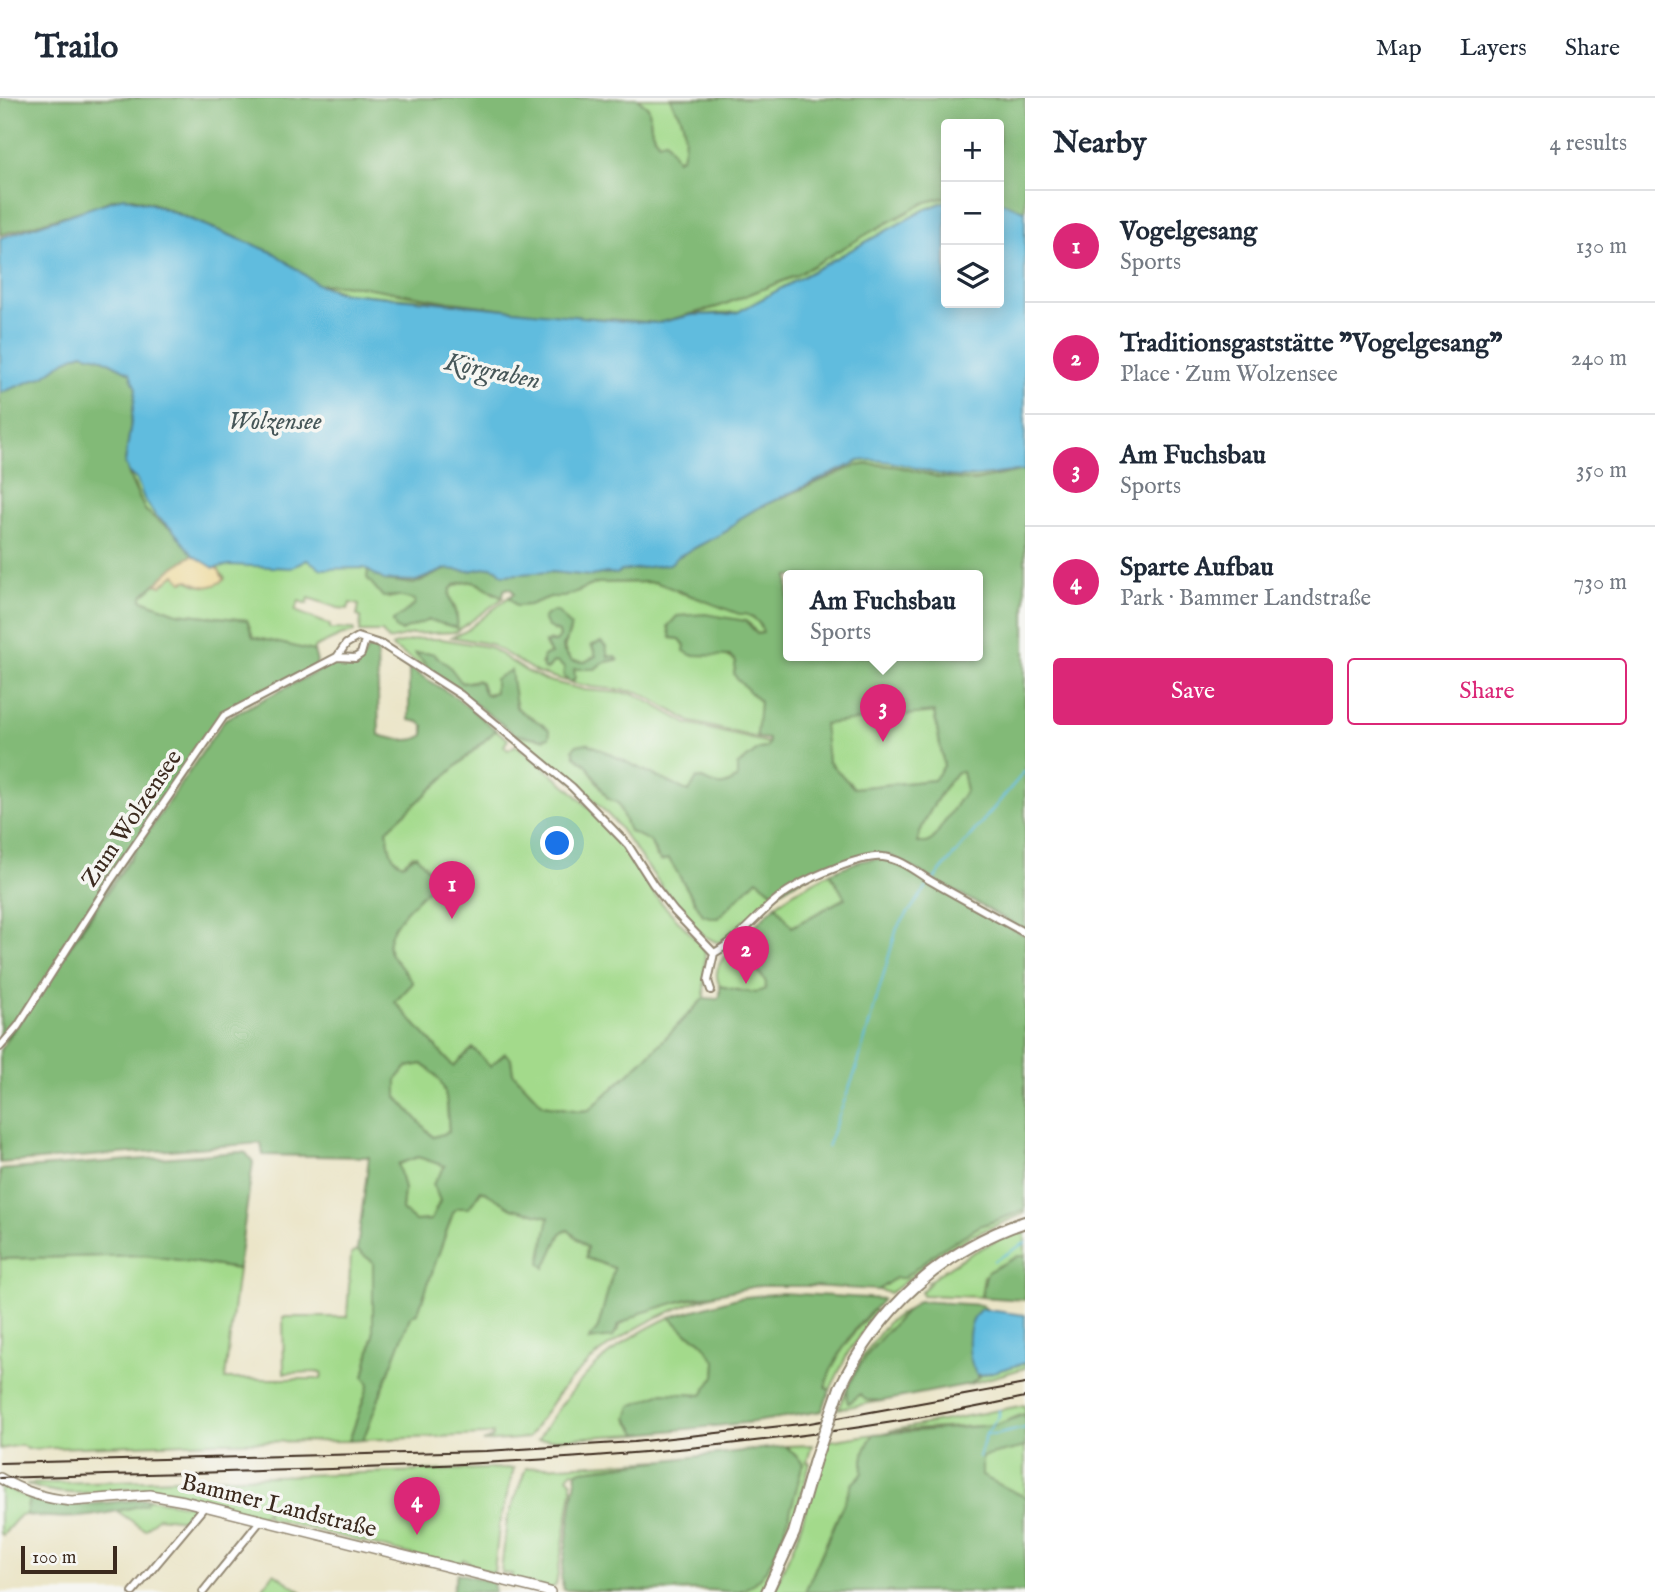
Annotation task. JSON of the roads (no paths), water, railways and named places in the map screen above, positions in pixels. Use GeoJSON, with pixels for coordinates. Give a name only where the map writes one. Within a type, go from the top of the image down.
{"type":"FeatureCollection","features":[{"type":"Feature","properties":{"kind":"main road"},"geometry":{"type":"LineString","coordinates":[[767,1592],[794,1533],[840,1388],[864,1344],[890,1310],[918,1283],[965,1248],[1025,1222]]}},
{"type":"Feature","properties":{"kind":"main road","name":"Bammer Landstraße"},"geometry":{"type":"LineString","coordinates":[[0,1478],[17,1488],[59,1500],[80,1501],[150,1495],[205,1506],[550,1592]]}},
{"type":"Feature","properties":{"kind":"street","name":"Zum Wolzensee"},"geometry":{"type":"LineString","coordinates":[[0,1047],[18,1026],[111,880],[224,716],[337,657],[346,644],[358,637],[365,640],[362,654],[355,658],[337,657]]}},
{"type":"Feature","properties":{"kind":"street"},"geometry":{"type":"LineString","coordinates":[[365,640],[383,645],[461,695],[572,786],[628,845],[667,902],[714,953]]}},
{"type":"Feature","properties":{"kind":"street"},"geometry":{"type":"LineString","coordinates":[[714,953],[728,946],[766,907],[793,888],[844,865],[881,856],[904,864],[1025,933]]}},
{"type":"Feature","properties":{"kind":"street"},"geometry":{"type":"LineString","coordinates":[[711,990],[708,981],[714,953]]}},
{"type":"Feature","properties":{"kind":"street"},"geometry":{"type":"LineString","coordinates":[[133,1592],[205,1506]]}},
{"type":"Feature","properties":{"kind":"street"},"geometry":{"type":"LineString","coordinates":[[203,1592],[261,1520]]}},
{"type":"Feature","properties":{"kind":"water","name":"Wolzensee"},"geometry":{"type":"Polygon","coordinates":[[[123,197],[152,204],[274,253],[317,284],[337,292],[658,323],[692,315],[738,312],[941,203],[941,308],[1004,308],[1004,203],[1025,211],[1025,470],[958,477],[883,461],[859,461],[756,509],[739,519],[727,531],[679,556],[670,564],[621,571],[617,574],[591,576],[551,572],[503,575],[491,567],[469,571],[446,569],[416,581],[384,580],[364,568],[322,569],[307,560],[291,568],[230,565],[214,568],[193,555],[173,530],[155,515],[144,499],[137,480],[129,473],[125,463],[136,389],[130,373],[99,357],[82,353],[66,360],[44,376],[0,393],[0,238],[123,197]]]}},
{"type":"Feature","properties":{"kind":"water"},"geometry":{"type":"Polygon","coordinates":[[[981,1309],[1025,1315],[1025,1363],[982,1375],[976,1374],[969,1340],[972,1323],[981,1309]]]}},
{"type":"Feature","properties":{"kind":"waterway"},"geometry":{"type":"LineString","coordinates":[[934,879],[1025,771]]}},
{"type":"Feature","properties":{"kind":"waterway"},"geometry":{"type":"LineString","coordinates":[[827,1147],[856,1070],[897,928],[927,887]]}},
{"type":"Feature","properties":{"kind":"waterway"},"geometry":{"type":"LineString","coordinates":[[994,1261],[1025,1243]]}},
{"type":"Feature","properties":{"kind":"waterway"},"geometry":{"type":"LineString","coordinates":[[979,1457],[986,1434],[999,1416],[999,1410]]}},
{"type":"Feature","properties":{"kind":"waterway"},"geometry":{"type":"LineString","coordinates":[[986,1434],[995,1435],[1025,1428]]}},
{"type":"Feature","properties":{"kind":"railway"},"geometry":{"type":"LineString","coordinates":[[0,1463],[486,1451],[634,1442],[810,1423],[1025,1384]]}},
{"type":"Feature","properties":{"kind":"railway"},"geometry":{"type":"LineString","coordinates":[[0,1478],[386,1467],[643,1452],[771,1439],[898,1421],[1025,1397]]}},
{"type":"Feature","properties":{"kind":"place","name":"Am Fuchsbau"},"geometry":{"type":"Point","coordinates":[883,742]}},
{"type":"Feature","properties":{"kind":"place","name":"Vogelgesang"},"geometry":{"type":"Point","coordinates":[452,919]}},
{"type":"Feature","properties":{"kind":"place","name":"Traditionsgaststätte \"Vogelgesang\""},"geometry":{"type":"Point","coordinates":[746,984]}},
{"type":"Feature","properties":{"kind":"place","name":"Sparte Aufbau"},"geometry":{"type":"Point","coordinates":[417,1535]}},
{"type":"Feature","properties":{"kind":"water label","name":"Körgraben"},"geometry":{"type":"Point","coordinates":[493,370]}}]}
